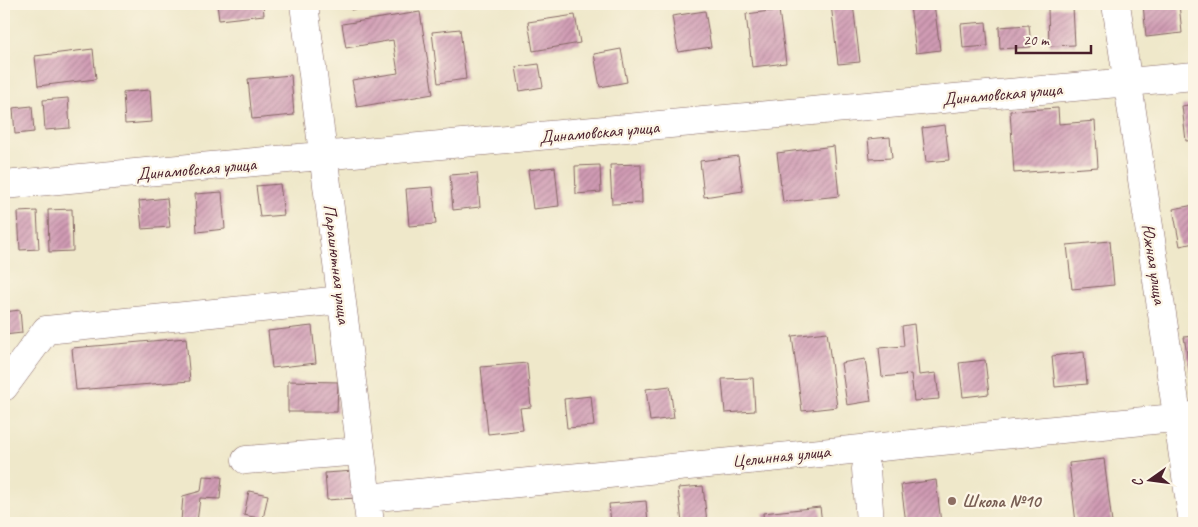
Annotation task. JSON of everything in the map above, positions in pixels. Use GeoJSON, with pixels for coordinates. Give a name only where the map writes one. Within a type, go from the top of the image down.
{"type":"FeatureCollection","features":[{"type":"Feature","properties":{"kind":"street","name":"Парашютная улица"},"geometry":{"type":"LineString","coordinates":[[304,4],[368,510]]}},
{"type":"Feature","properties":{"kind":"street","name":"Южная улица"},"geometry":{"type":"LineString","coordinates":[[1116,4],[1126,82],[1186,416],[1194,523]]}},
{"type":"Feature","properties":{"kind":"street","name":"Динамовская улица"},"geometry":{"type":"LineString","coordinates":[[4,185],[323,158],[1194,76]]}},
{"type":"Feature","properties":{"kind":"street"},"geometry":{"type":"LineString","coordinates":[[4,387],[46,330],[341,300]]}},
{"type":"Feature","properties":{"kind":"street","name":"Целинная улица"},"geometry":{"type":"LineString","coordinates":[[368,510],[1186,416]]}},
{"type":"Feature","properties":{"kind":"street"},"geometry":{"type":"LineString","coordinates":[[246,460],[361,451]]}},
{"type":"Feature","properties":{"kind":"street"},"geometry":{"type":"LineString","coordinates":[[866,469],[870,523]]}},
{"type":"Feature","properties":{"kind":"building"},"geometry":{"type":"Polygon","coordinates":[[[217,4],[263,4],[264,15],[219,20],[217,4]]]}},
{"type":"Feature","properties":{"kind":"building"},"geometry":{"type":"Polygon","coordinates":[[[349,4],[375,4],[351,10],[349,4]]]}},
{"type":"Feature","properties":{"kind":"building"},"geometry":{"type":"Polygon","coordinates":[[[831,4],[853,4],[860,62],[838,64],[831,4]]]}},
{"type":"Feature","properties":{"kind":"building"},"geometry":{"type":"Polygon","coordinates":[[[934,4],[940,50],[916,53],[910,6],[934,4]]]}},
{"type":"Feature","properties":{"kind":"building"},"geometry":{"type":"Polygon","coordinates":[[[1143,4],[1179,4],[1182,33],[1146,37],[1143,4]]]}},
{"type":"Feature","properties":{"kind":"building"},"geometry":{"type":"Polygon","coordinates":[[[1073,7],[1075,45],[1049,46],[1048,8],[1073,7]]]}},
{"type":"Feature","properties":{"kind":"building"},"geometry":{"type":"Polygon","coordinates":[[[779,10],[786,63],[752,67],[746,14],[779,10]]]}},
{"type":"Feature","properties":{"kind":"building"},"geometry":{"type":"Polygon","coordinates":[[[705,11],[711,47],[678,52],[672,16],[705,11]]]}},
{"type":"Feature","properties":{"kind":"building"},"geometry":{"type":"Polygon","coordinates":[[[420,12],[433,94],[357,107],[352,80],[398,73],[393,40],[346,48],[342,24],[420,12]]]}},
{"type":"Feature","properties":{"kind":"building"},"geometry":{"type":"Polygon","coordinates":[[[575,15],[580,43],[533,51],[528,22],[575,15]]]}},
{"type":"Feature","properties":{"kind":"building"},"geometry":{"type":"Polygon","coordinates":[[[986,22],[988,46],[963,48],[961,24],[986,22]]]}},
{"type":"Feature","properties":{"kind":"building"},"geometry":{"type":"Polygon","coordinates":[[[1029,25],[1031,47],[1000,49],[999,27],[1029,25]]]}},
{"type":"Feature","properties":{"kind":"building"},"geometry":{"type":"Polygon","coordinates":[[[460,29],[466,79],[438,83],[432,32],[460,29]]]}},
{"type":"Feature","properties":{"kind":"building"},"geometry":{"type":"Polygon","coordinates":[[[93,49],[96,79],[38,86],[35,56],[93,49]]]}},
{"type":"Feature","properties":{"kind":"building"},"geometry":{"type":"Polygon","coordinates":[[[621,49],[627,82],[600,87],[594,54],[621,49]]]}},
{"type":"Feature","properties":{"kind":"building"},"geometry":{"type":"Polygon","coordinates":[[[539,64],[543,87],[520,91],[516,67],[539,64]]]}},
{"type":"Feature","properties":{"kind":"building"},"geometry":{"type":"Polygon","coordinates":[[[291,75],[294,115],[252,119],[248,79],[291,75]]]}},
{"type":"Feature","properties":{"kind":"building"},"geometry":{"type":"Polygon","coordinates":[[[150,90],[152,122],[125,124],[123,92],[150,90]]]}},
{"type":"Feature","properties":{"kind":"building"},"geometry":{"type":"Polygon","coordinates":[[[68,98],[70,128],[45,130],[43,100],[68,98]]]}},
{"type":"Feature","properties":{"kind":"building"},"geometry":{"type":"Polygon","coordinates":[[[1194,104],[1194,140],[1186,141],[1182,106],[1194,104]]]}},
{"type":"Feature","properties":{"kind":"building"},"geometry":{"type":"Polygon","coordinates":[[[32,106],[34,132],[15,134],[13,108],[32,106]]]}},
{"type":"Feature","properties":{"kind":"building"},"geometry":{"type":"Polygon","coordinates":[[[1058,108],[1059,124],[1095,121],[1098,167],[1014,173],[1010,111],[1058,108]]]}},
{"type":"Feature","properties":{"kind":"building"},"geometry":{"type":"Polygon","coordinates":[[[945,125],[949,160],[926,162],[922,128],[945,125]]]}},
{"type":"Feature","properties":{"kind":"building"},"geometry":{"type":"Polygon","coordinates":[[[890,137],[892,158],[870,159],[868,139],[890,137]]]}},
{"type":"Feature","properties":{"kind":"building"},"geometry":{"type":"Polygon","coordinates":[[[834,146],[839,196],[783,202],[777,153],[834,146]]]}},
{"type":"Feature","properties":{"kind":"building"},"geometry":{"type":"Polygon","coordinates":[[[738,156],[743,191],[704,197],[700,161],[738,156]]]}},
{"type":"Feature","properties":{"kind":"building"},"geometry":{"type":"Polygon","coordinates":[[[641,164],[642,203],[612,204],[610,165],[641,164]]]}},
{"type":"Feature","properties":{"kind":"building"},"geometry":{"type":"Polygon","coordinates":[[[600,165],[601,192],[576,194],[575,166],[600,165]]]}},
{"type":"Feature","properties":{"kind":"building"},"geometry":{"type":"Polygon","coordinates":[[[555,167],[559,206],[533,209],[528,170],[555,167]]]}},
{"type":"Feature","properties":{"kind":"building"},"geometry":{"type":"Polygon","coordinates":[[[477,173],[480,207],[453,210],[450,175],[477,173]]]}},
{"type":"Feature","properties":{"kind":"building"},"geometry":{"type":"Polygon","coordinates":[[[280,184],[284,215],[260,217],[256,186],[280,184]]]}},
{"type":"Feature","properties":{"kind":"building"},"geometry":{"type":"Polygon","coordinates":[[[433,187],[436,224],[409,226],[406,189],[433,187]]]}},
{"type":"Feature","properties":{"kind":"building"},"geometry":{"type":"Polygon","coordinates":[[[222,192],[225,229],[197,232],[195,194],[222,192]]]}},
{"type":"Feature","properties":{"kind":"building"},"geometry":{"type":"Polygon","coordinates":[[[167,198],[170,227],[142,229],[139,201],[167,198]]]}},
{"type":"Feature","properties":{"kind":"building"},"geometry":{"type":"Polygon","coordinates":[[[1194,205],[1194,243],[1180,246],[1173,209],[1194,205]]]}},
{"type":"Feature","properties":{"kind":"building"},"geometry":{"type":"Polygon","coordinates":[[[72,209],[73,251],[49,252],[48,210],[72,209]]]}},
{"type":"Feature","properties":{"kind":"building"},"geometry":{"type":"Polygon","coordinates":[[[37,211],[39,249],[20,250],[18,212],[37,211]]]}},
{"type":"Feature","properties":{"kind":"building"},"geometry":{"type":"Polygon","coordinates":[[[1110,241],[1114,285],[1072,289],[1067,245],[1110,241]]]}},
{"type":"Feature","properties":{"kind":"building"},"geometry":{"type":"Polygon","coordinates":[[[20,310],[22,333],[4,335],[4,312],[20,310]]]}},
{"type":"Feature","properties":{"kind":"building"},"geometry":{"type":"Polygon","coordinates":[[[914,324],[919,375],[936,373],[939,399],[914,401],[911,374],[882,377],[879,348],[904,346],[902,326],[914,324]]]}},
{"type":"Feature","properties":{"kind":"building"},"geometry":{"type":"Polygon","coordinates":[[[312,326],[316,363],[272,368],[268,331],[312,326]]]}},
{"type":"Feature","properties":{"kind":"building"},"geometry":{"type":"Polygon","coordinates":[[[827,332],[837,407],[802,411],[792,336],[827,332]]]}},
{"type":"Feature","properties":{"kind":"building"},"geometry":{"type":"Polygon","coordinates":[[[1194,336],[1194,377],[1191,378],[1184,337],[1194,336]]]}},
{"type":"Feature","properties":{"kind":"building"},"geometry":{"type":"Polygon","coordinates":[[[186,338],[190,381],[76,390],[72,348],[186,338]]]}},
{"type":"Feature","properties":{"kind":"building"},"geometry":{"type":"Polygon","coordinates":[[[1084,352],[1087,384],[1055,387],[1052,356],[1084,352]]]}},
{"type":"Feature","properties":{"kind":"building"},"geometry":{"type":"Polygon","coordinates":[[[865,359],[871,401],[847,405],[841,363],[865,359]]]}},
{"type":"Feature","properties":{"kind":"building"},"geometry":{"type":"Polygon","coordinates":[[[985,360],[989,394],[963,397],[959,363],[985,360]]]}},
{"type":"Feature","properties":{"kind":"building"},"geometry":{"type":"Polygon","coordinates":[[[527,363],[531,407],[520,408],[523,430],[488,434],[481,367],[527,363]]]}},
{"type":"Feature","properties":{"kind":"building"},"geometry":{"type":"Polygon","coordinates":[[[753,378],[755,411],[725,413],[722,379],[753,378]]]}},
{"type":"Feature","properties":{"kind":"building"},"geometry":{"type":"Polygon","coordinates":[[[288,381],[338,382],[337,412],[288,412],[288,381]]]}},
{"type":"Feature","properties":{"kind":"building"},"geometry":{"type":"Polygon","coordinates":[[[670,386],[674,418],[650,421],[646,389],[670,386]]]}},
{"type":"Feature","properties":{"kind":"building"},"geometry":{"type":"Polygon","coordinates":[[[591,396],[594,426],[567,428],[564,399],[591,396]]]}},
{"type":"Feature","properties":{"kind":"building"},"geometry":{"type":"Polygon","coordinates":[[[1104,459],[1112,523],[1076,523],[1069,463],[1104,459]]]}},
{"type":"Feature","properties":{"kind":"building"},"geometry":{"type":"Polygon","coordinates":[[[354,471],[356,498],[327,500],[325,473],[354,471]]]}},
{"type":"Feature","properties":{"kind":"building"},"geometry":{"type":"Polygon","coordinates":[[[203,476],[222,477],[220,499],[200,498],[197,522],[181,521],[183,496],[201,491],[203,476]]]}},
{"type":"Feature","properties":{"kind":"building"},"geometry":{"type":"Polygon","coordinates":[[[936,480],[941,523],[906,523],[901,485],[936,480]]]}},
{"type":"Feature","properties":{"kind":"building"},"geometry":{"type":"Polygon","coordinates":[[[703,486],[707,522],[682,523],[678,488],[703,486]]]}},
{"type":"Feature","properties":{"kind":"building"},"geometry":{"type":"Polygon","coordinates":[[[249,491],[268,495],[263,519],[244,515],[249,491]]]}},
{"type":"Feature","properties":{"kind":"building"},"geometry":{"type":"Polygon","coordinates":[[[646,501],[648,523],[611,523],[609,504],[646,501]]]}},
{"type":"Feature","properties":{"kind":"building"},"geometry":{"type":"Polygon","coordinates":[[[820,507],[822,523],[764,523],[763,513],[820,507]]]}},
{"type":"Feature","properties":{"kind":"place","name":"Школа №10"},"geometry":{"type":"Point","coordinates":[952,501]}}]}
